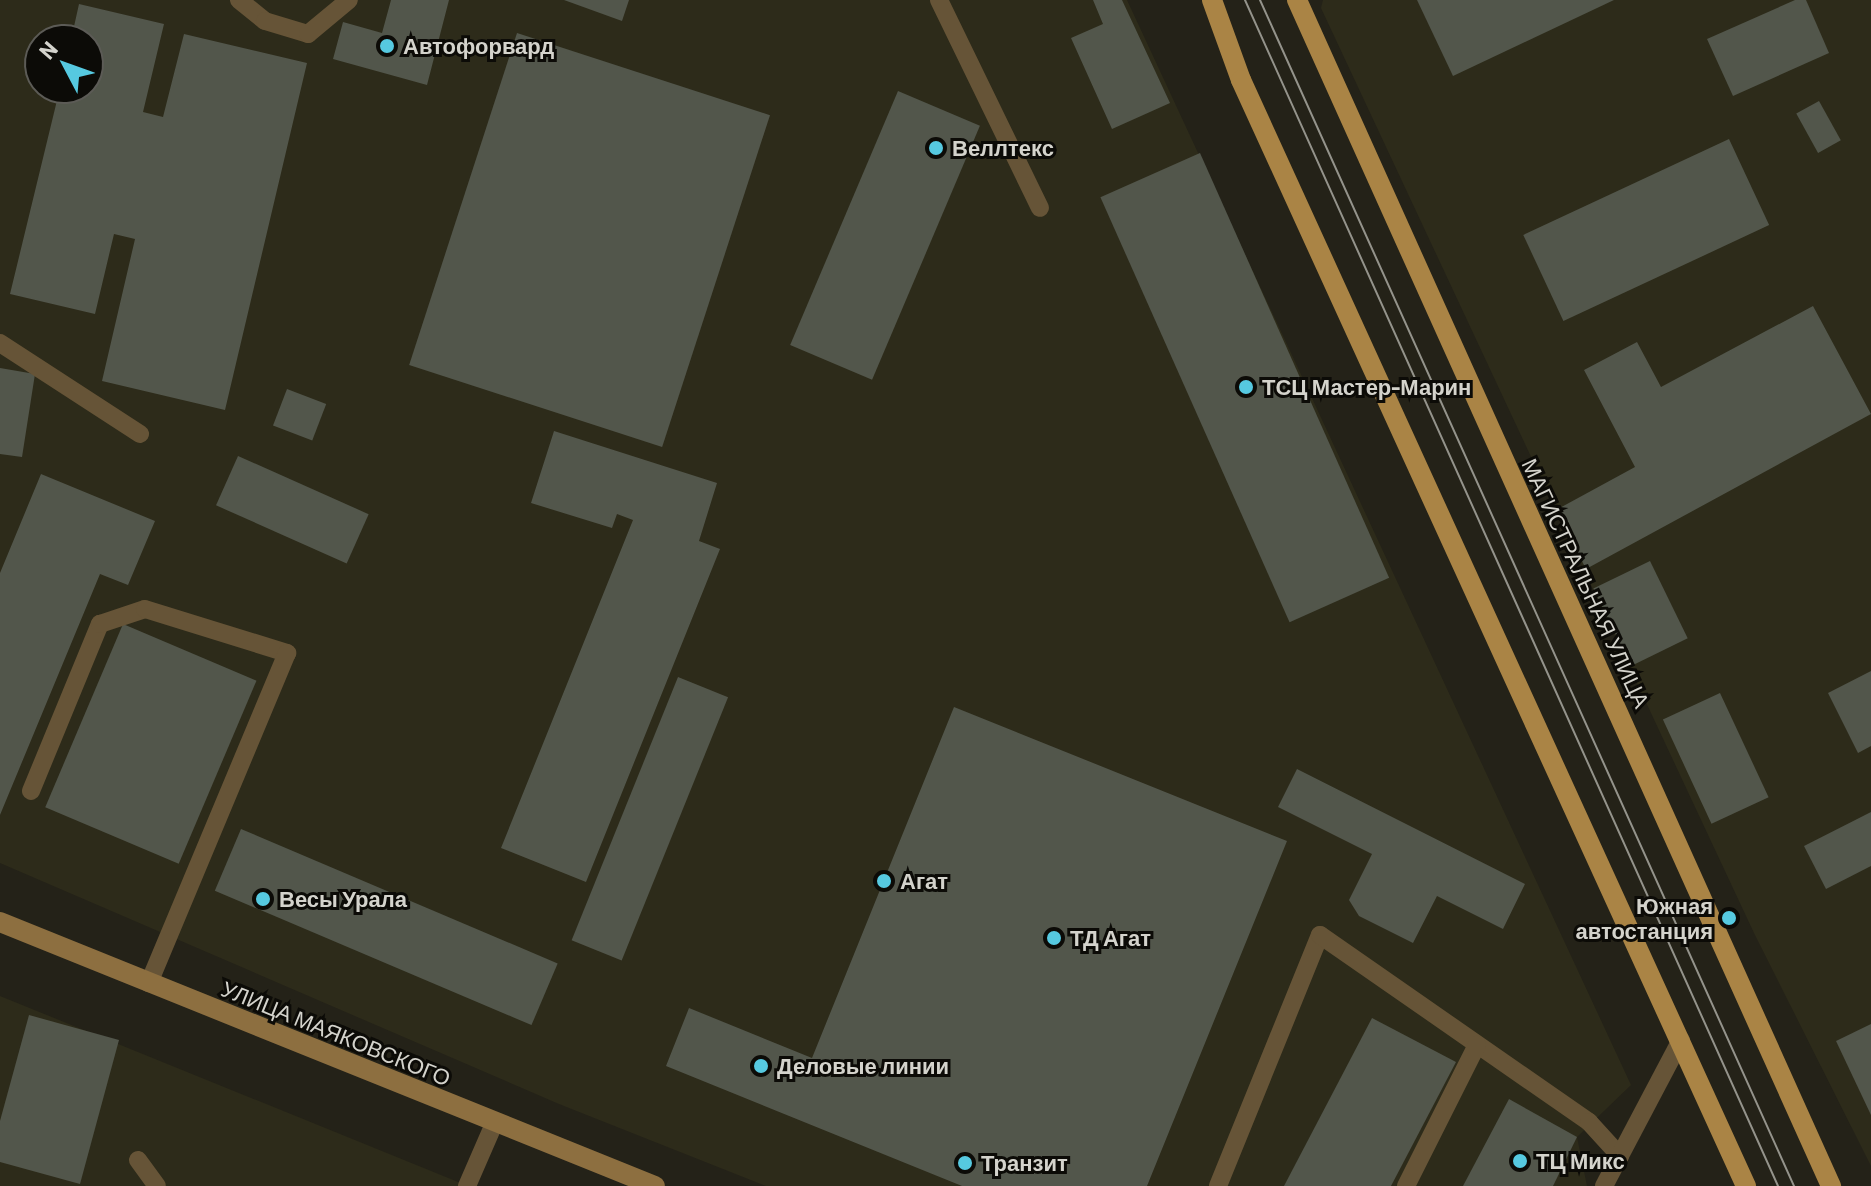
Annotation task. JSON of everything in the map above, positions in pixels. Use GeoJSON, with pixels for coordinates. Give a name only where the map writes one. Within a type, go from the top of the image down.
{"type":"FeatureCollection","features":[{"type":"Feature","properties":{"kind":"main road"},"geometry":{"type":"LineString","coordinates":[[1212,0],[1241,80],[1746,1186]]}},
{"type":"Feature","properties":{"kind":"main road","name":"МАГИСТРАЛЬНАЯ УЛИЦА"},"geometry":{"type":"LineString","coordinates":[[1297,0],[1831,1186]]}},
{"type":"Feature","properties":{"kind":"main road","name":"УЛИЦА МАЯКОВСКОГО"},"geometry":{"type":"LineString","coordinates":[[0,922],[494,1124],[655,1186]]}},
{"type":"Feature","properties":{"kind":"lane"},"geometry":{"type":"LineString","coordinates":[[239,0],[265,21],[308,34],[349,0]]}},
{"type":"Feature","properties":{"kind":"lane"},"geometry":{"type":"LineString","coordinates":[[939,0],[1040,208]]}},
{"type":"Feature","properties":{"kind":"lane"},"geometry":{"type":"LineString","coordinates":[[0,343],[140,434]]}},
{"type":"Feature","properties":{"kind":"lane"},"geometry":{"type":"LineString","coordinates":[[31,791],[100,624],[145,609],[287,653],[149,983]]}},
{"type":"Feature","properties":{"kind":"lane"},"geometry":{"type":"LineString","coordinates":[[1218,1186],[1320,935],[1589,1122],[1620,1156]]}},
{"type":"Feature","properties":{"kind":"lane"},"geometry":{"type":"LineString","coordinates":[[1604,1186],[1681,1040]]}},
{"type":"Feature","properties":{"kind":"lane"},"geometry":{"type":"LineString","coordinates":[[1406,1186],[1477,1045]]}},
{"type":"Feature","properties":{"kind":"lane"},"geometry":{"type":"LineString","coordinates":[[467,1186],[494,1124]]}},
{"type":"Feature","properties":{"kind":"lane"},"geometry":{"type":"LineString","coordinates":[[138,1160],[157,1186]]}},
{"type":"Feature","properties":{"kind":"shaded area"},"geometry":{"type":"Polygon","coordinates":[[[0,0],[1127,0],[1631,1085],[1577,1137],[1587,1186],[766,1186],[559,1104],[0,863],[0,0]]]}},
{"type":"Feature","properties":{"kind":"shaded area"},"geometry":{"type":"Polygon","coordinates":[[[1323,0],[1871,0],[1871,1166],[1754,933],[1321,8],[1323,0]]]}},
{"type":"Feature","properties":{"kind":"shaded area"},"geometry":{"type":"Polygon","coordinates":[[[0,996],[468,1186],[0,1186],[0,996]]]}},
{"type":"Feature","properties":{"kind":"building","name":"Автофорвард"},"geometry":{"type":"Polygon","coordinates":[[[391,0],[449,0],[427,85],[333,59],[343,22],[382,33],[391,0]]]}},
{"type":"Feature","properties":{"kind":"building"},"geometry":{"type":"Polygon","coordinates":[[[564,0],[629,0],[622,21],[564,0]]]}},
{"type":"Feature","properties":{"kind":"building"},"geometry":{"type":"Polygon","coordinates":[[[1093,0],[1122,0],[1170,103],[1112,129],[1071,38],[1103,24],[1093,0]]]}},
{"type":"Feature","properties":{"kind":"building"},"geometry":{"type":"Polygon","coordinates":[[[1417,0],[1614,0],[1453,76],[1417,0]]]}},
{"type":"Feature","properties":{"kind":"building"},"geometry":{"type":"Polygon","coordinates":[[[1795,0],[1806,0],[1829,53],[1733,96],[1707,39],[1795,0]]]}},
{"type":"Feature","properties":{"kind":"building"},"geometry":{"type":"Polygon","coordinates":[[[79,4],[164,24],[143,112],[163,117],[184,34],[307,63],[225,410],[102,381],[135,239],[114,234],[95,314],[10,294],[56,104],[104,104],[104,24],[75,24],[79,4]]]}},
{"type":"Feature","properties":{"kind":"building"},"geometry":{"type":"Polygon","coordinates":[[[517,33],[770,115],[662,447],[409,365],[517,33]]]}},
{"type":"Feature","properties":{"kind":"building"},"geometry":{"type":"Polygon","coordinates":[[[898,91],[980,126],[872,380],[790,345],[898,91]]]}},
{"type":"Feature","properties":{"kind":"building"},"geometry":{"type":"Polygon","coordinates":[[[1819,101],[1841,140],[1818,153],[1796,114],[1819,101]]]}},
{"type":"Feature","properties":{"kind":"building"},"geometry":{"type":"Polygon","coordinates":[[[1729,139],[1769,225],[1563,321],[1523,235],[1729,139]]]}},
{"type":"Feature","properties":{"kind":"building","name":"ТСЦ Мастер-Марин"},"geometry":{"type":"Polygon","coordinates":[[[1200,153],[1389,578],[1290,622],[1100,197],[1200,153]]]}},
{"type":"Feature","properties":{"kind":"building"},"geometry":{"type":"Polygon","coordinates":[[[1813,306],[1871,414],[1586,569],[1556,510],[1635,467],[1584,370],[1637,342],[1661,387],[1813,306]]]}},
{"type":"Feature","properties":{"kind":"building"},"geometry":{"type":"Polygon","coordinates":[[[0,368],[35,374],[22,457],[0,454],[0,368]]]}},
{"type":"Feature","properties":{"kind":"building"},"geometry":{"type":"Polygon","coordinates":[[[287,389],[326,404],[312,440],[273,425],[287,389]]]}},
{"type":"Feature","properties":{"kind":"building"},"geometry":{"type":"Polygon","coordinates":[[[554,431],[717,483],[699,541],[720,549],[586,882],[501,848],[633,520],[617,514],[612,528],[531,503],[554,431]]]}},
{"type":"Feature","properties":{"kind":"building"},"geometry":{"type":"Polygon","coordinates":[[[238,456],[369,514],[347,563],[216,505],[238,456]]]}},
{"type":"Feature","properties":{"kind":"building"},"geometry":{"type":"Polygon","coordinates":[[[41,474],[155,521],[128,585],[100,574],[0,815],[0,573],[41,474]]]}},
{"type":"Feature","properties":{"kind":"building"},"geometry":{"type":"Polygon","coordinates":[[[1650,561],[1688,638],[1631,666],[1593,589],[1650,561]]]}},
{"type":"Feature","properties":{"kind":"building"},"geometry":{"type":"Polygon","coordinates":[[[123,624],[256,681],[179,864],[45,807],[123,624]]]}},
{"type":"Feature","properties":{"kind":"building"},"geometry":{"type":"Polygon","coordinates":[[[1871,671],[1871,746],[1858,753],[1828,693],[1871,671]]]}},
{"type":"Feature","properties":{"kind":"building"},"geometry":{"type":"Polygon","coordinates":[[[678,677],[728,697],[622,961],[572,940],[678,677]]]}},
{"type":"Feature","properties":{"kind":"building"},"geometry":{"type":"Polygon","coordinates":[[[1720,693],[1769,797],[1712,824],[1663,720],[1720,693]]]}},
{"type":"Feature","properties":{"kind":"building","name":"ТД Агат"},"geometry":{"type":"Polygon","coordinates":[[[954,707],[1287,841],[1147,1186],[962,1186],[666,1066],[689,1008],[812,1058],[954,707]]]}},
{"type":"Feature","properties":{"kind":"building"},"geometry":{"type":"Polygon","coordinates":[[[1297,769],[1525,884],[1503,929],[1437,896],[1413,943],[1359,916],[1349,900],[1372,854],[1278,807],[1297,769]]]}},
{"type":"Feature","properties":{"kind":"building"},"geometry":{"type":"Polygon","coordinates":[[[1871,812],[1871,866],[1826,889],[1804,846],[1871,812]]]}},
{"type":"Feature","properties":{"kind":"building"},"geometry":{"type":"Polygon","coordinates":[[[241,829],[558,963],[531,1025],[215,891],[241,829]]]}},
{"type":"Feature","properties":{"kind":"building"},"geometry":{"type":"Polygon","coordinates":[[[29,1015],[119,1040],[80,1184],[0,1162],[0,1121],[29,1015]]]}},
{"type":"Feature","properties":{"kind":"building"},"geometry":{"type":"Polygon","coordinates":[[[1372,1018],[1456,1062],[1391,1186],[1284,1186],[1372,1018]]]}},
{"type":"Feature","properties":{"kind":"building"},"geometry":{"type":"Polygon","coordinates":[[[1871,1024],[1871,1115],[1836,1041],[1871,1024]]]}},
{"type":"Feature","properties":{"kind":"building","name":"ТЦ Микс"},"geometry":{"type":"Polygon","coordinates":[[[1509,1099],[1577,1137],[1553,1186],[1463,1186],[1509,1099]]]}},
{"type":"Feature","properties":{"kind":"tram line"},"geometry":{"type":"LineString","coordinates":[[1245,0],[1778,1186]]}},
{"type":"Feature","properties":{"kind":"tram line"},"geometry":{"type":"LineString","coordinates":[[1260,0],[1794,1186]]}},
{"type":"Feature","properties":{"kind":"place","name":"Автофорвард"},"geometry":{"type":"Point","coordinates":[387,46]}},
{"type":"Feature","properties":{"kind":"place","name":"Веллтекс"},"geometry":{"type":"Point","coordinates":[936,148]}},
{"type":"Feature","properties":{"kind":"place","name":"ТСЦ Мастер-Марин"},"geometry":{"type":"Point","coordinates":[1246,387]}},
{"type":"Feature","properties":{"kind":"place","name":"Агат"},"geometry":{"type":"Point","coordinates":[884,881]}},
{"type":"Feature","properties":{"kind":"place","name":"Весы Урала"},"geometry":{"type":"Point","coordinates":[263,899]}},
{"type":"Feature","properties":{"kind":"place","name":"Южная автостанция"},"geometry":{"type":"Point","coordinates":[1729,918]}},
{"type":"Feature","properties":{"kind":"place","name":"ТД Агат"},"geometry":{"type":"Point","coordinates":[1054,938]}},
{"type":"Feature","properties":{"kind":"place","name":"Деловые линии"},"geometry":{"type":"Point","coordinates":[761,1066]}},
{"type":"Feature","properties":{"kind":"place","name":"ТЦ Микс"},"geometry":{"type":"Point","coordinates":[1520,1161]}},
{"type":"Feature","properties":{"kind":"place","name":"Транзит"},"geometry":{"type":"Point","coordinates":[965,1163]}}]}
